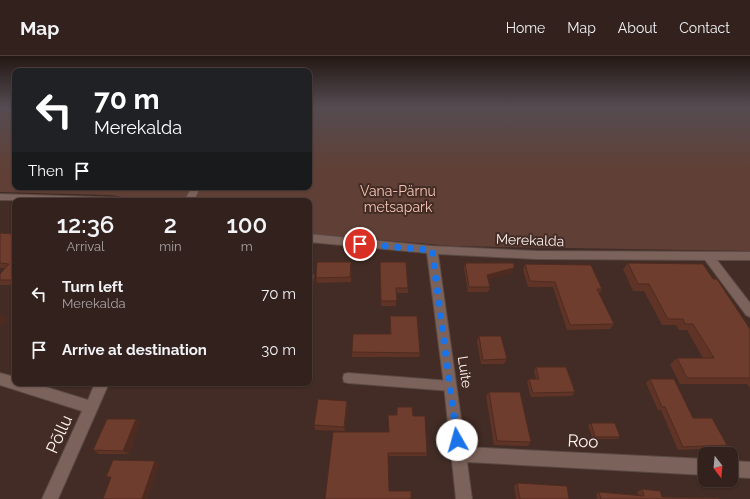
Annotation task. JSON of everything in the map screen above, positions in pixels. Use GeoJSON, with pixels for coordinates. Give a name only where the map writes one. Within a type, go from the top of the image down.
{"type":"FeatureCollection","features":[{"type":"Feature","properties":{"kind":"street"},"geometry":{"type":"LineString","coordinates":[[0,197],[32,198]]}},
{"type":"Feature","properties":{"kind":"street","name":"Merekalda"},"geometry":{"type":"LineString","coordinates":[[312,238],[432,250],[536,255],[750,256]]}},
{"type":"Feature","properties":{"kind":"street","name":"Luite"},"geometry":{"type":"LineString","coordinates":[[432,250],[451,386],[464,499]]}},
{"type":"Feature","properties":{"kind":"street"},"geometry":{"type":"LineString","coordinates":[[708,256],[750,312]]}},
{"type":"Feature","properties":{"kind":"street"},"geometry":{"type":"LineString","coordinates":[[0,379],[12,383]]}},
{"type":"Feature","properties":{"kind":"street"},"geometry":{"type":"LineString","coordinates":[[22,386],[90,407]]}},
{"type":"Feature","properties":{"kind":"street","name":"Põllu"},"geometry":{"type":"LineString","coordinates":[[50,499],[100,386]]}},
{"type":"Feature","properties":{"kind":"street","name":"Roo"},"geometry":{"type":"LineString","coordinates":[[459,454],[698,467]]}},
{"type":"Feature","properties":{"kind":"street"},"geometry":{"type":"LineString","coordinates":[[738,469],[750,470]]}},
{"type":"Feature","properties":{"kind":"lane"},"geometry":{"type":"LineString","coordinates":[[348,378],[451,386]]}},
{"type":"Feature","properties":{"kind":"green space","name":"Vana-Pärnu metsapark"},"geometry":{"type":"Polygon","coordinates":[[[0,128],[12,128],[12,190],[312,190],[312,128],[750,128],[750,251],[453,246],[312,234],[312,198],[128,198],[111,195],[0,192],[0,128]]]}},
{"type":"Feature","properties":{"kind":"building"},"geometry":{"type":"Polygon","coordinates":[[[0,233],[12,234],[12,280],[0,280],[0,274],[9,264],[0,263],[0,233]]]}},
{"type":"Feature","properties":{"kind":"building"},"geometry":{"type":"Polygon","coordinates":[[[317,262],[351,262],[350,277],[316,278],[317,262]]]}},
{"type":"Feature","properties":{"kind":"building"},"geometry":{"type":"Polygon","coordinates":[[[380,262],[406,262],[408,288],[396,288],[397,301],[381,301],[380,262]]]}},
{"type":"Feature","properties":{"kind":"building"},"geometry":{"type":"Polygon","coordinates":[[[465,263],[514,263],[514,268],[487,275],[490,287],[469,287],[465,263]]]}},
{"type":"Feature","properties":{"kind":"building"},"geometry":{"type":"Polygon","coordinates":[[[628,263],[703,264],[713,279],[717,279],[750,329],[750,378],[687,378],[677,358],[714,358],[693,324],[685,324],[683,319],[668,319],[649,284],[638,284],[628,263]]]}},
{"type":"Feature","properties":{"kind":"building"},"geometry":{"type":"Polygon","coordinates":[[[525,264],[591,265],[602,289],[597,289],[614,324],[570,325],[555,282],[530,281],[525,264]]]}},
{"type":"Feature","properties":{"kind":"building"},"geometry":{"type":"Polygon","coordinates":[[[312,274],[315,274],[312,290],[312,274]]]}},
{"type":"Feature","properties":{"kind":"building"},"geometry":{"type":"Polygon","coordinates":[[[390,316],[417,316],[420,353],[352,352],[353,334],[391,334],[390,316]]]}},
{"type":"Feature","properties":{"kind":"building"},"geometry":{"type":"Polygon","coordinates":[[[479,336],[501,336],[507,359],[483,360],[479,336]]]}},
{"type":"Feature","properties":{"kind":"building"},"geometry":{"type":"Polygon","coordinates":[[[536,367],[566,367],[575,392],[533,393],[529,379],[539,379],[536,367]]]}},
{"type":"Feature","properties":{"kind":"building"},"geometry":{"type":"Polygon","coordinates":[[[650,379],[674,379],[693,418],[712,418],[727,445],[683,447],[665,407],[662,407],[650,379]]]}},
{"type":"Feature","properties":{"kind":"building"},"geometry":{"type":"Polygon","coordinates":[[[489,392],[520,392],[531,442],[497,441],[489,392]]]}},
{"type":"Feature","properties":{"kind":"building"},"geometry":{"type":"Polygon","coordinates":[[[318,399],[347,401],[344,427],[314,425],[318,399]]]}},
{"type":"Feature","properties":{"kind":"building"},"geometry":{"type":"Polygon","coordinates":[[[397,407],[412,407],[413,416],[425,416],[427,453],[388,453],[389,491],[411,491],[411,499],[325,499],[333,432],[389,432],[388,415],[397,415],[397,407]]]}},
{"type":"Feature","properties":{"kind":"building"},"geometry":{"type":"Polygon","coordinates":[[[107,419],[136,419],[123,451],[93,450],[107,419]]]}},
{"type":"Feature","properties":{"kind":"building"},"geometry":{"type":"Polygon","coordinates":[[[591,423],[615,423],[620,437],[595,437],[591,423]]]}},
{"type":"Feature","properties":{"kind":"building"},"geometry":{"type":"Polygon","coordinates":[[[113,460],[155,461],[142,499],[103,499],[111,477],[106,477],[113,460]]]}},
{"type":"Feature","properties":{"kind":"building"},"geometry":{"type":"Polygon","coordinates":[[[517,483],[567,486],[569,499],[520,499],[517,483]]]}},
{"type":"Feature","properties":{"kind":"building"},"geometry":{"type":"Polygon","coordinates":[[[642,489],[660,491],[662,497],[720,499],[601,499],[599,492],[644,496],[642,489]]]}},
{"type":"Feature","properties":{"kind":"route"},"geometry":{"type":"LineString","coordinates":[[360,244],[432,250],[457,440]]}}]}
